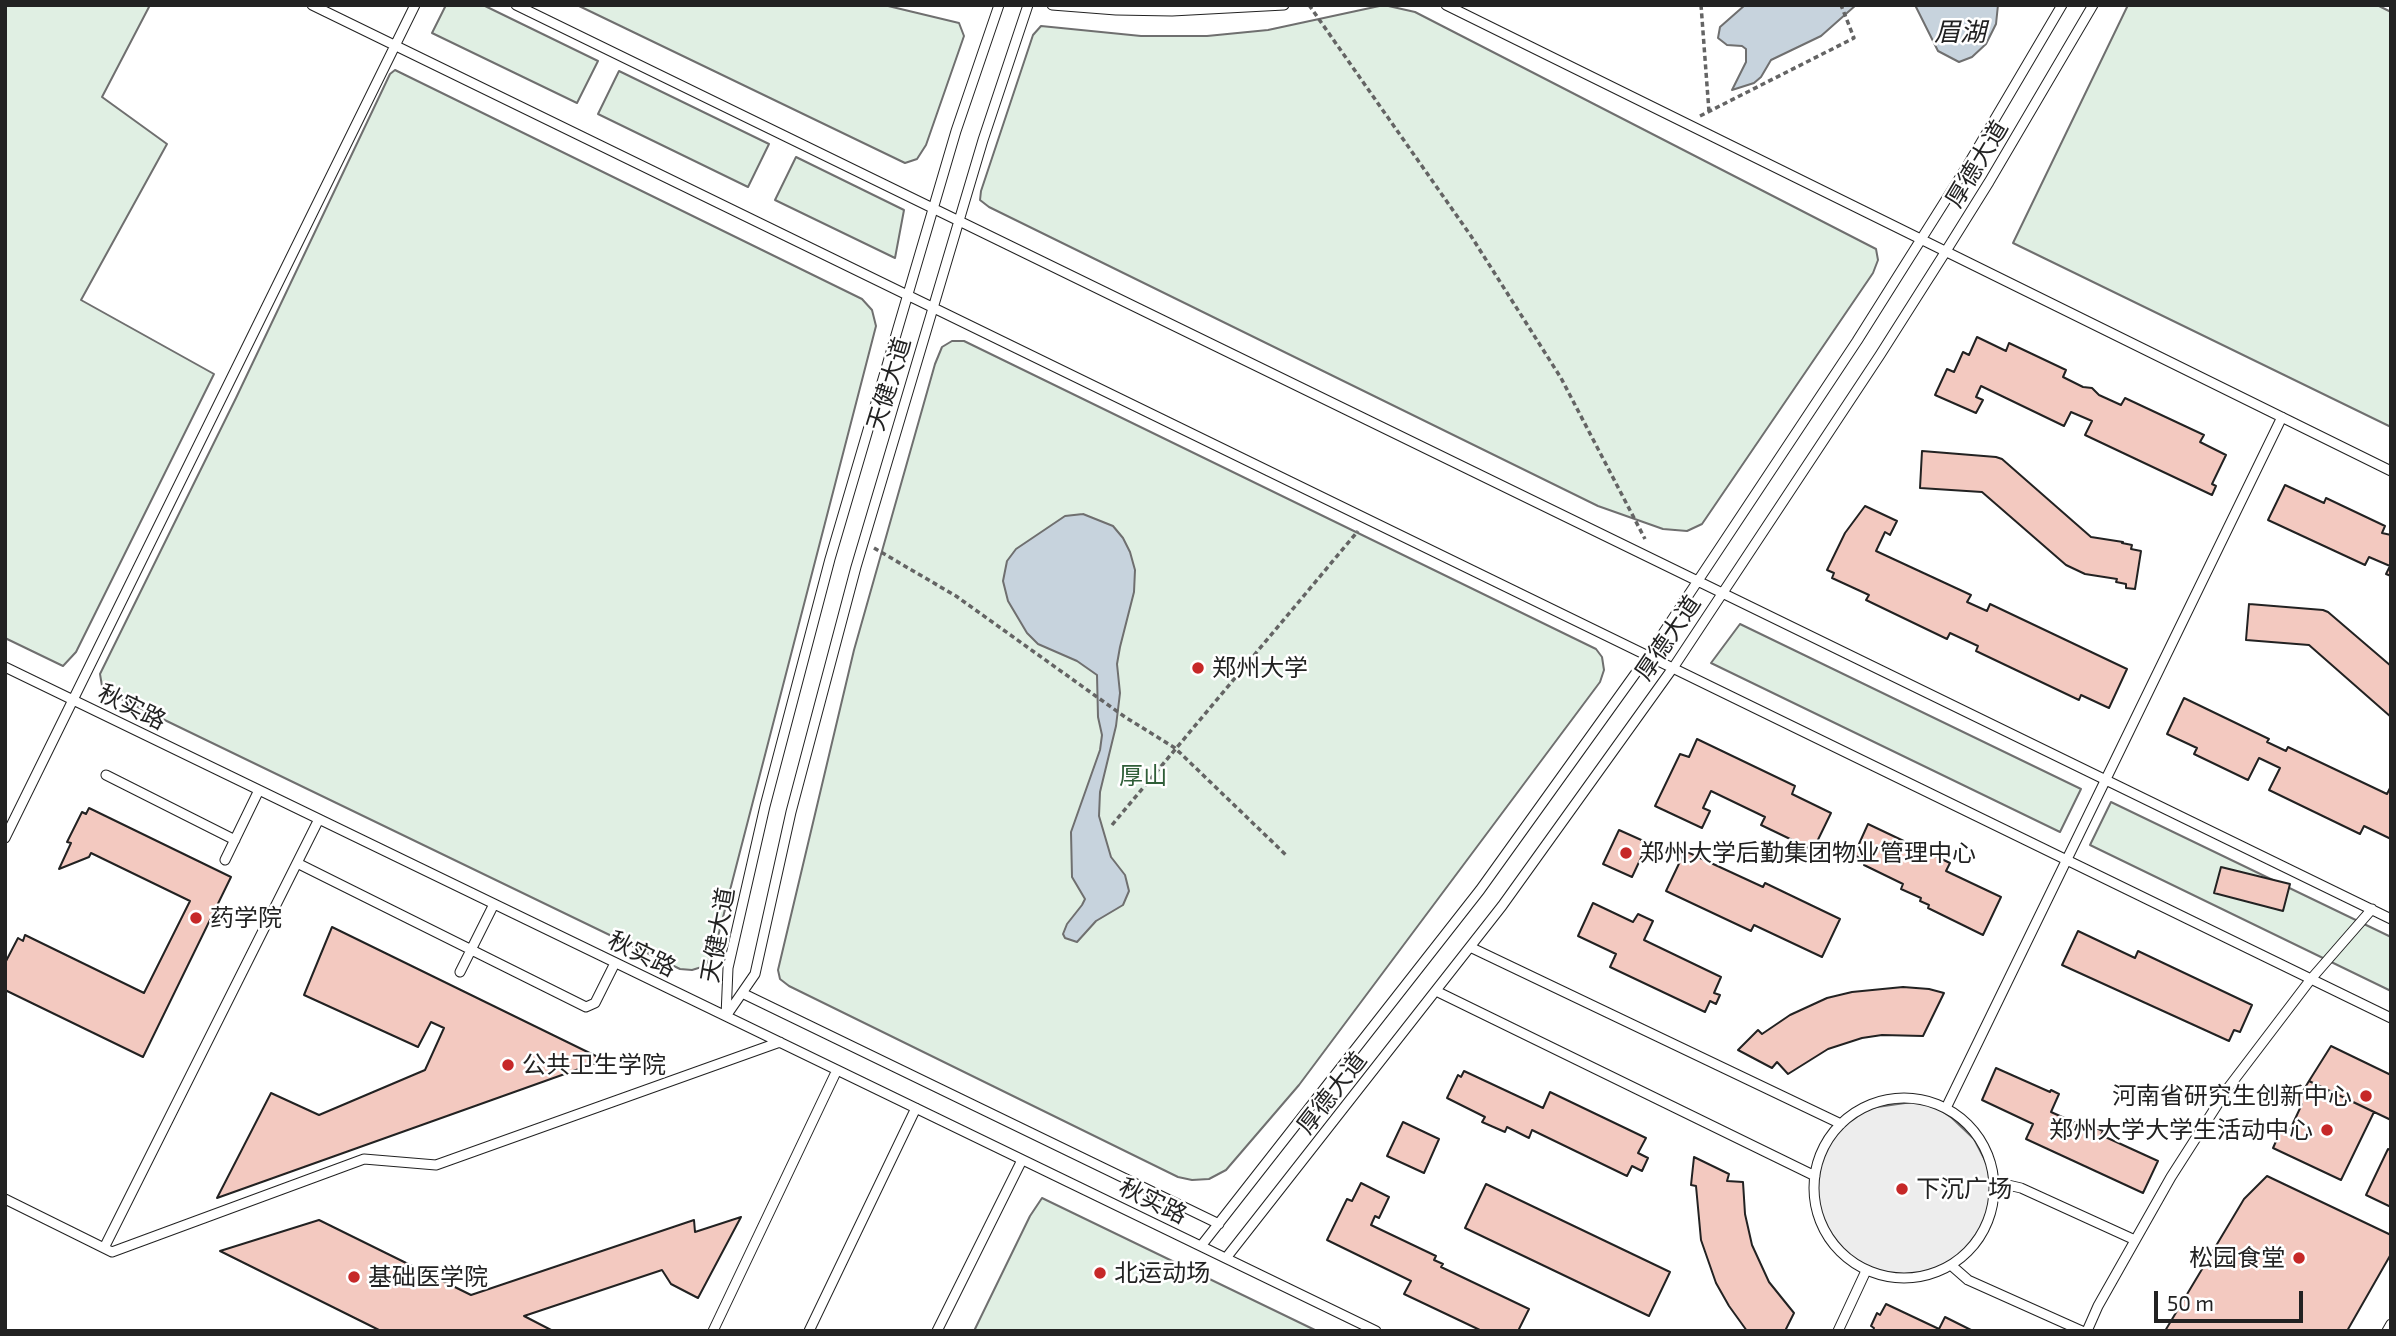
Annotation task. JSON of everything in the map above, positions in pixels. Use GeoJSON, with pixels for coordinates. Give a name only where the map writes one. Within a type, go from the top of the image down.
{"type":"FeatureCollection","features":[{"type":"Feature","properties":{"kind":"lane"},"geometry":{"type":"LineString","coordinates":[[312,5],[2391,1018]]}},
{"type":"Feature","properties":{"kind":"lane"},"geometry":{"type":"LineString","coordinates":[[5,838],[415,5]]}},
{"type":"Feature","properties":{"kind":"lane"},"geometry":{"type":"LineString","coordinates":[[516,5],[2391,919]]}},
{"type":"Feature","properties":{"kind":"lane","name":"天健大道"},"geometry":{"type":"LineString","coordinates":[[726,1016],[728,968],[765,806],[830,559],[956,131],[999,5]]}},
{"type":"Feature","properties":{"kind":"lane","name":"天健大道"},"geometry":{"type":"LineString","coordinates":[[726,1016],[755,974],[791,812],[864,542],[958,221],[1028,5]]}},
{"type":"Feature","properties":{"kind":"lane"},"geometry":{"type":"LineString","coordinates":[[1052,5],[1172,11],[1284,5]]}},
{"type":"Feature","properties":{"kind":"lane"},"geometry":{"type":"LineString","coordinates":[[1446,5],[2391,471]]}},
{"type":"Feature","properties":{"kind":"lane","name":"厚德大道"},"geometry":{"type":"LineString","coordinates":[[1201,1246],[1480,890],[1648,656],[1922,239],[2062,5]]}},
{"type":"Feature","properties":{"kind":"lane","name":"厚德大道"},"geometry":{"type":"LineString","coordinates":[[1226,1258],[1470,947],[1672,668],[1946,251],[2093,5]]}},
{"type":"Feature","properties":{"kind":"lane"},"geometry":{"type":"LineString","coordinates":[[1946,1108],[2282,417]]}},
{"type":"Feature","properties":{"kind":"lane","name":"秋实路"},"geometry":{"type":"LineString","coordinates":[[5,667],[1376,1331]]}},
{"type":"Feature","properties":{"kind":"lane"},"geometry":{"type":"LineString","coordinates":[[106,775],[235,840]]}},
{"type":"Feature","properties":{"kind":"lane"},"geometry":{"type":"LineString","coordinates":[[225,860],[259,790]]}},
{"type":"Feature","properties":{"kind":"lane"},"geometry":{"type":"LineString","coordinates":[[104,1248],[319,819]]}},
{"type":"Feature","properties":{"kind":"lane"},"geometry":{"type":"LineString","coordinates":[[297,863],[586,1007],[595,1003],[615,963]]}},
{"type":"Feature","properties":{"kind":"lane"},"geometry":{"type":"LineString","coordinates":[[460,972],[494,904]]}},
{"type":"Feature","properties":{"kind":"lane"},"geometry":{"type":"LineString","coordinates":[[1952,1266],[1968,1280],[2084,1331],[2171,1177],[2228,1088],[2311,979],[2372,909]]}},
{"type":"Feature","properties":{"kind":"lane"},"geometry":{"type":"LineString","coordinates":[[1470,947],[1841,1124]]}},
{"type":"Feature","properties":{"kind":"lane"},"geometry":{"type":"LineString","coordinates":[[1436,991],[1815,1176]]}},
{"type":"Feature","properties":{"kind":"lane"},"geometry":{"type":"LineString","coordinates":[[742,993],[1219,1224]]}},
{"type":"Feature","properties":{"kind":"lane"},"geometry":{"type":"LineString","coordinates":[[5,1199],[113,1252],[364,1159],[436,1165],[780,1042]]}},
{"type":"Feature","properties":{"kind":"lane"},"geometry":{"type":"LineString","coordinates":[[713,1331],[837,1070]]}},
{"type":"Feature","properties":{"kind":"lane"},"geometry":{"type":"LineString","coordinates":[[1893,1099],[1926,1100],[1946,1108],[1970,1126],[1988,1154],[1995,1182],[1992,1195],[1994,1204],[1982,1236],[1972,1249],[1952,1266],[1929,1276],[1912,1279],[1866,1273],[1835,1247],[1813,1204],[1819,1157],[1841,1124],[1861,1109],[1893,1099]]}},
{"type":"Feature","properties":{"kind":"lane"},"geometry":{"type":"LineString","coordinates":[[809,1331],[916,1108]]}},
{"type":"Feature","properties":{"kind":"lane"},"geometry":{"type":"LineString","coordinates":[[937,1331],[1022,1160]]}},
{"type":"Feature","properties":{"kind":"lane"},"geometry":{"type":"LineString","coordinates":[[1995,1182],[2021,1188],[2135,1240]]}},
{"type":"Feature","properties":{"kind":"lane"},"geometry":{"type":"LineString","coordinates":[[1838,1331],[1866,1273]]}},
{"type":"Feature","properties":{"kind":"lane"},"geometry":{"type":"LineString","coordinates":[[2387,1331],[2391,1324]]}},
{"type":"Feature","properties":{"kind":"path"},"geometry":{"type":"LineString","coordinates":[[1309,5],[1471,236],[1561,378],[1657,561]]}},
{"type":"Feature","properties":{"kind":"path"},"geometry":{"type":"LineString","coordinates":[[1701,5],[1709,112]]}},
{"type":"Feature","properties":{"kind":"path"},"geometry":{"type":"LineString","coordinates":[[1686,123],[1854,38],[1841,5]]}},
{"type":"Feature","properties":{"kind":"path"},"geometry":{"type":"LineString","coordinates":[[1112,825],[1367,519]]}},
{"type":"Feature","properties":{"kind":"path"},"geometry":{"type":"LineString","coordinates":[[864,542],[956,596],[1125,717],[1175,748],[1286,855]]}},
{"type":"Feature","properties":{"kind":"green space"},"geometry":{"type":"Polygon","coordinates":[[[5,5],[150,5],[102,97],[167,144],[81,300],[214,374],[76,652],[63,666],[5,638],[5,5]]]}},
{"type":"Feature","properties":{"kind":"green space"},"geometry":{"type":"Polygon","coordinates":[[[446,5],[483,5],[598,61],[577,103],[432,33],[446,5]]]}},
{"type":"Feature","properties":{"kind":"green space"},"geometry":{"type":"Polygon","coordinates":[[[577,5],[884,5],[959,23],[964,36],[926,145],[917,159],[905,163],[577,5]]]}},
{"type":"Feature","properties":{"kind":"green space"},"geometry":{"type":"Polygon","coordinates":[[[1384,5],[1415,12],[1876,249],[1878,260],[1873,273],[1702,524],[1687,531],[1663,529],[1598,506],[989,207],[980,200],[1033,35],[1041,26],[1141,36],[1207,36],[1268,30],[1384,5]]]}},
{"type":"Feature","properties":{"kind":"green space"},"geometry":{"type":"Polygon","coordinates":[[[2128,5],[2377,5],[2391,12],[2391,427],[2013,243],[2128,5]]]}},
{"type":"Feature","properties":{"kind":"green space"},"geometry":{"type":"Polygon","coordinates":[[[395,70],[862,299],[872,310],[876,326],[714,952],[705,966],[692,970],[680,969],[117,697],[102,686],[100,674],[236,398],[390,74],[395,70]]]}},
{"type":"Feature","properties":{"kind":"green space"},"geometry":{"type":"Polygon","coordinates":[[[619,71],[769,144],[748,187],[598,114],[619,71]]]}},
{"type":"Feature","properties":{"kind":"green space"},"geometry":{"type":"Polygon","coordinates":[[[796,157],[904,210],[895,258],[775,200],[796,157]]]}},
{"type":"Feature","properties":{"kind":"green space","name":"厚山"},"geometry":{"type":"Polygon","coordinates":[[[952,341],[964,341],[1596,649],[1602,657],[1604,670],[1600,682],[1299,1085],[1226,1170],[1209,1179],[1178,1177],[789,986],[780,979],[778,970],[854,650],[935,364],[942,347],[952,341]]]}},
{"type":"Feature","properties":{"kind":"green space"},"geometry":{"type":"Polygon","coordinates":[[[1740,624],[2081,789],[2060,832],[1711,663],[1740,624]]]}},
{"type":"Feature","properties":{"kind":"green space"},"geometry":{"type":"Polygon","coordinates":[[[2111,802],[2391,937],[2391,991],[2090,845],[2111,802]]]}},
{"type":"Feature","properties":{"kind":"green space","name":"北运动场"},"geometry":{"type":"Polygon","coordinates":[[[1042,1198],[1317,1331],[974,1331],[1030,1216],[1042,1198]]]}},
{"type":"Feature","properties":{"kind":"shaded area","name":"下沉广场"},"geometry":{"type":"Polygon","coordinates":[[[1926,1100],[1952,1118],[1974,1139],[1988,1166],[1992,1196],[1986,1223],[1973,1247],[1952,1266],[1925,1278],[1895,1281],[1865,1273],[1840,1257],[1822,1233],[1813,1204],[1813,1183],[1817,1162],[1827,1143],[1846,1122],[1870,1108],[1926,1100]]]}},
{"type":"Feature","properties":{"kind":"water"},"geometry":{"type":"Polygon","coordinates":[[[1745,5],[1856,5],[1821,36],[1771,60],[1754,83],[1732,90],[1746,62],[1746,49],[1742,46],[1727,45],[1718,38],[1720,27],[1745,5]]]}},
{"type":"Feature","properties":{"kind":"water","name":"眉湖"},"geometry":{"type":"Polygon","coordinates":[[[1915,5],[1998,5],[1996,24],[1986,44],[1972,57],[1959,62],[1938,51],[1915,5]]]}},
{"type":"Feature","properties":{"kind":"water"},"geometry":{"type":"Polygon","coordinates":[[[1083,514],[1113,526],[1130,552],[1135,570],[1134,592],[1117,664],[1120,693],[1116,726],[1100,792],[1099,816],[1111,857],[1125,875],[1129,891],[1123,905],[1096,921],[1077,942],[1065,938],[1063,934],[1085,899],[1072,877],[1071,832],[1100,750],[1102,735],[1098,717],[1097,675],[1077,661],[1038,644],[1027,633],[1008,601],[1003,581],[1007,561],[1016,549],[1065,516],[1083,514]]]}},
{"type":"Feature","properties":{"kind":"building"},"geometry":{"type":"Polygon","coordinates":[[[1977,337],[2006,351],[2009,343],[2066,370],[2063,377],[2083,387],[2092,388],[2099,395],[2121,405],[2125,398],[2204,435],[2200,442],[2226,455],[2212,484],[2216,486],[2212,495],[2085,435],[2092,421],[2071,412],[2064,426],[1981,386],[1976,397],[1983,400],[1976,413],[1935,395],[1947,369],[1954,372],[1963,352],[1969,355],[1977,337]]]}},
{"type":"Feature","properties":{"kind":"building"},"geometry":{"type":"Polygon","coordinates":[[[1922,451],[2002,459],[2091,537],[2123,542],[2132,545],[2131,549],[2141,551],[2135,589],[2126,588],[2126,584],[2116,582],[2117,579],[2085,574],[2066,565],[1982,492],[1920,488],[1922,451]]]}},
{"type":"Feature","properties":{"kind":"building"},"geometry":{"type":"Polygon","coordinates":[[[2285,485],[2324,503],[2326,498],[2385,526],[2382,533],[2391,535],[2391,576],[2386,574],[2390,566],[2369,557],[2365,565],[2268,520],[2285,485]]]}},
{"type":"Feature","properties":{"kind":"building"},"geometry":{"type":"Polygon","coordinates":[[[1865,506],[1897,521],[1890,535],[1885,532],[1876,551],[1971,595],[1967,602],[1987,611],[1990,604],[2127,669],[2109,708],[2081,695],[2079,700],[1976,651],[1978,646],[1950,633],[1947,639],[1866,600],[1869,595],[1832,578],[1834,573],[1827,570],[1845,533],[1865,506]]]}},
{"type":"Feature","properties":{"kind":"building"},"geometry":{"type":"Polygon","coordinates":[[[2249,604],[2328,612],[2391,666],[2391,717],[2309,645],[2246,640],[2249,604]]]}},
{"type":"Feature","properties":{"kind":"building"},"geometry":{"type":"Polygon","coordinates":[[[2184,698],[2269,739],[2267,742],[2286,751],[2288,747],[2387,794],[2391,786],[2391,839],[2364,826],[2360,834],[2269,790],[2280,768],[2259,758],[2248,780],[2194,754],[2197,748],[2167,734],[2184,698]]]}},
{"type":"Feature","properties":{"kind":"building"},"geometry":{"type":"Polygon","coordinates":[[[1697,739],[1795,786],[1792,794],[1831,813],[1813,850],[1761,825],[1765,817],[1711,791],[1703,808],[1710,811],[1702,828],[1655,806],[1680,754],[1689,757],[1697,739]]]}},
{"type":"Feature","properties":{"kind":"building","name":"药学院"},"geometry":{"type":"Polygon","coordinates":[[[89,808],[231,877],[143,1057],[5,990],[5,963],[18,938],[23,941],[25,935],[144,993],[190,901],[91,853],[89,857],[59,869],[71,843],[67,842],[82,812],[86,814],[89,808]]]}},
{"type":"Feature","properties":{"kind":"building"},"geometry":{"type":"Polygon","coordinates":[[[1868,824],[1950,863],[1946,871],[2001,897],[1983,935],[1928,908],[1929,905],[1920,901],[1921,898],[1901,889],[1903,884],[1864,865],[1865,861],[1854,855],[1868,824]]]}},
{"type":"Feature","properties":{"kind":"building","name":"郑州大学后勤集团物业管理中心"},"geometry":{"type":"Polygon","coordinates":[[[1619,830],[1648,843],[1632,877],[1603,864],[1619,830]]]}},
{"type":"Feature","properties":{"kind":"building"},"geometry":{"type":"Polygon","coordinates":[[[1685,851],[1763,887],[1765,883],[1840,919],[1822,957],[1754,925],[1751,931],[1666,891],[1685,851]]]}},
{"type":"Feature","properties":{"kind":"building"},"geometry":{"type":"Polygon","coordinates":[[[2221,867],[2290,884],[2283,911],[2214,893],[2221,867]]]}},
{"type":"Feature","properties":{"kind":"building"},"geometry":{"type":"Polygon","coordinates":[[[1593,903],[1633,922],[1638,914],[1653,921],[1644,940],[1721,977],[1714,993],[1720,995],[1716,1004],[1710,1001],[1705,1012],[1610,967],[1616,954],[1578,936],[1593,903]]]}},
{"type":"Feature","properties":{"kind":"building","name":"公共卫生学院"},"geometry":{"type":"Polygon","coordinates":[[[332,927],[604,1060],[217,1198],[271,1093],[319,1115],[425,1070],[444,1028],[431,1022],[418,1047],[304,995],[332,927]]]}},
{"type":"Feature","properties":{"kind":"building"},"geometry":{"type":"Polygon","coordinates":[[[2078,931],[2135,958],[2138,951],[2252,1005],[2240,1032],[2234,1030],[2229,1041],[2062,965],[2078,931]]]}},
{"type":"Feature","properties":{"kind":"building"},"geometry":{"type":"Polygon","coordinates":[[[1903,987],[1944,993],[1923,1036],[1882,1035],[1862,1038],[1828,1049],[1788,1074],[1777,1062],[1772,1068],[1738,1050],[1758,1030],[1762,1034],[1790,1015],[1827,998],[1852,992],[1903,987]]]}},
{"type":"Feature","properties":{"kind":"building","name":"河南省研究生创新中心"},"geometry":{"type":"Polygon","coordinates":[[[2331,1046],[2391,1075],[2391,1120],[2309,1081],[2331,1046]]]}},
{"type":"Feature","properties":{"kind":"building"},"geometry":{"type":"Polygon","coordinates":[[[1996,1068],[2059,1094],[2051,1112],[2087,1128],[2089,1125],[2103,1131],[2101,1135],[2158,1161],[2143,1193],[2026,1139],[2033,1124],[1982,1100],[1996,1068]]]}},
{"type":"Feature","properties":{"kind":"building"},"geometry":{"type":"Polygon","coordinates":[[[1464,1071],[1543,1108],[1550,1092],[1646,1138],[1638,1153],[1648,1158],[1642,1171],[1632,1166],[1627,1176],[1532,1130],[1529,1138],[1507,1127],[1505,1132],[1482,1122],[1485,1117],[1447,1098],[1458,1075],[1461,1077],[1464,1071]]]}},
{"type":"Feature","properties":{"kind":"building","name":"郑州大学大学生活动中心"},"geometry":{"type":"Polygon","coordinates":[[[2309,1081],[2374,1112],[2341,1180],[2273,1148],[2282,1128],[2289,1132],[2302,1104],[2297,1101],[2309,1081]]]}},
{"type":"Feature","properties":{"kind":"building"},"geometry":{"type":"Polygon","coordinates":[[[1403,1122],[1439,1139],[1424,1173],[1387,1156],[1403,1122]]]}},
{"type":"Feature","properties":{"kind":"building"},"geometry":{"type":"Polygon","coordinates":[[[2388,1149],[2391,1150],[2391,1207],[2366,1195],[2388,1149]]]}},
{"type":"Feature","properties":{"kind":"building"},"geometry":{"type":"Polygon","coordinates":[[[1694,1157],[1729,1174],[1727,1181],[1743,1182],[1745,1214],[1752,1245],[1769,1282],[1794,1313],[1785,1331],[1747,1331],[1716,1283],[1701,1240],[1696,1186],[1691,1185],[1694,1157]]]}},
{"type":"Feature","properties":{"kind":"building","name":"松园食堂"},"geometry":{"type":"Polygon","coordinates":[[[2267,1176],[2391,1235],[2391,1254],[2347,1331],[2165,1331],[2244,1199],[2267,1176]]]}},
{"type":"Feature","properties":{"kind":"building"},"geometry":{"type":"Polygon","coordinates":[[[1361,1183],[1389,1197],[1379,1218],[1375,1216],[1371,1225],[1436,1256],[1434,1260],[1443,1264],[1441,1267],[1529,1309],[1518,1331],[1482,1331],[1404,1294],[1411,1281],[1327,1240],[1347,1199],[1352,1201],[1361,1183]]]}},
{"type":"Feature","properties":{"kind":"building"},"geometry":{"type":"Polygon","coordinates":[[[1486,1184],[1670,1272],[1649,1316],[1465,1228],[1486,1184]]]}},
{"type":"Feature","properties":{"kind":"building","name":"基础医学院"},"geometry":{"type":"Polygon","coordinates":[[[741,1217],[698,1298],[671,1284],[662,1270],[524,1316],[553,1331],[381,1331],[220,1251],[319,1220],[471,1295],[694,1220],[695,1232],[741,1217]]]}},
{"type":"Feature","properties":{"kind":"building"},"geometry":{"type":"Polygon","coordinates":[[[1886,1304],[1939,1329],[1945,1317],[1973,1331],[1873,1331],[1871,1326],[1877,1313],[1880,1315],[1886,1304]]]}},
{"type":"Feature","properties":{"kind":"place","name":"郑州大学"},"geometry":{"type":"Point","coordinates":[1198,668]}},
{"type":"Feature","properties":{"kind":"place","name":"郑州大学后勤集团物业管理中心"},"geometry":{"type":"Point","coordinates":[1626,853]}},
{"type":"Feature","properties":{"kind":"place","name":"药学院"},"geometry":{"type":"Point","coordinates":[196,918]}},
{"type":"Feature","properties":{"kind":"place","name":"公共卫生学院"},"geometry":{"type":"Point","coordinates":[508,1065]}},
{"type":"Feature","properties":{"kind":"place","name":"河南省研究生创新中心"},"geometry":{"type":"Point","coordinates":[2366,1096]}},
{"type":"Feature","properties":{"kind":"place","name":"郑州大学大学生活动中心"},"geometry":{"type":"Point","coordinates":[2327,1130]}},
{"type":"Feature","properties":{"kind":"place","name":"下沉广场"},"geometry":{"type":"Point","coordinates":[1902,1189]}},
{"type":"Feature","properties":{"kind":"place","name":"松园食堂"},"geometry":{"type":"Point","coordinates":[2299,1258]}},
{"type":"Feature","properties":{"kind":"place","name":"北运动场"},"geometry":{"type":"Point","coordinates":[1100,1273]}},
{"type":"Feature","properties":{"kind":"place","name":"基础医学院"},"geometry":{"type":"Point","coordinates":[354,1277]}}]}
